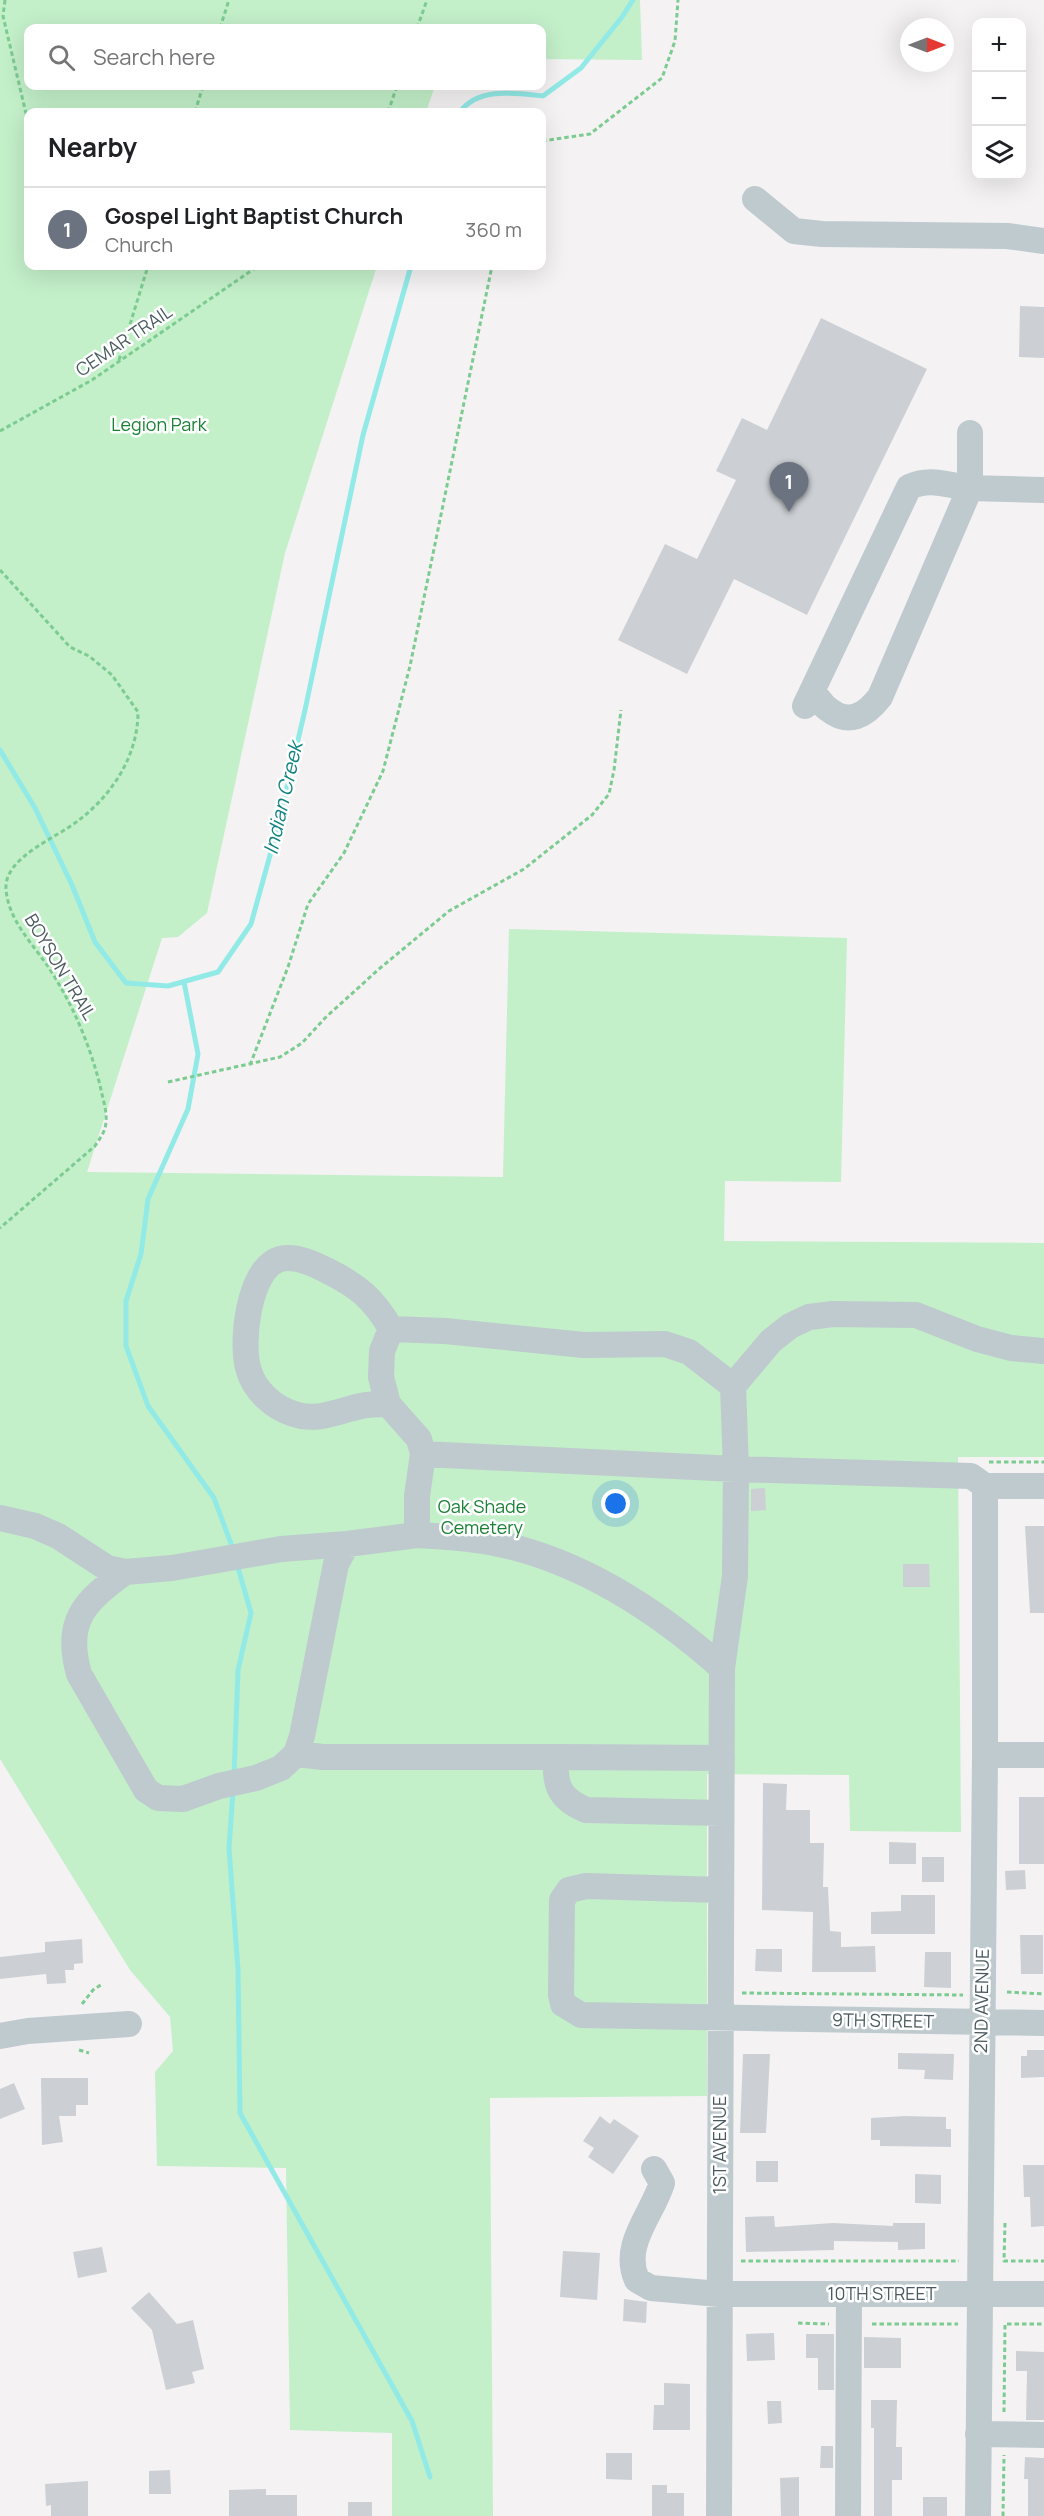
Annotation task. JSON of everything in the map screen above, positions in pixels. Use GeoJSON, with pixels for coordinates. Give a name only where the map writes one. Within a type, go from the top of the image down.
{"type":"FeatureCollection","features":[{"type":"Feature","properties":{"kind":"street"},"geometry":{"type":"LineString","coordinates":[[755,199],[794,231],[822,234],[1007,236],[1044,241]]}},
{"type":"Feature","properties":{"kind":"street"},"geometry":{"type":"LineString","coordinates":[[970,433],[970,488],[880,697],[869,711],[856,717],[839,716],[808,699],[909,487],[919,482],[932,481],[970,488],[1044,490]]}},
{"type":"Feature","properties":{"kind":"street"},"geometry":{"type":"LineString","coordinates":[[388,1404],[360,1406],[314,1418],[294,1415],[278,1407],[262,1394],[249,1374],[244,1354],[254,1292],[260,1278],[278,1260],[290,1258],[304,1261],[348,1281],[379,1308],[391,1329]]}},
{"type":"Feature","properties":{"kind":"street"},"geometry":{"type":"LineString","coordinates":[[391,1329],[445,1331],[584,1345],[644,1342],[665,1344],[689,1352],[733,1386],[749,1371],[771,1341],[790,1326],[809,1317],[832,1314],[916,1315],[977,1339],[1011,1348],[1044,1352]]}},
{"type":"Feature","properties":{"kind":"street"},"geometry":{"type":"LineString","coordinates":[[391,1329],[382,1351],[381,1377],[388,1404],[419,1439],[423,1454],[417,1496],[417,1535]]}},
{"type":"Feature","properties":{"kind":"street","name":"1ST AVENUE"},"geometry":{"type":"LineString","coordinates":[[719,2516],[729,2294],[731,2010],[721,1890],[722,1668],[735,1576],[736,1469],[733,1386]]}},
{"type":"Feature","properties":{"kind":"street"},"geometry":{"type":"LineString","coordinates":[[423,1454],[736,1469],[971,1476],[985,1474],[1044,1486]]}},
{"type":"Feature","properties":{"kind":"street","name":"2ND AVENUE"},"geometry":{"type":"LineString","coordinates":[[978,2516],[985,1474]]}},
{"type":"Feature","properties":{"kind":"street"},"geometry":{"type":"LineString","coordinates":[[0,1518],[10,1518],[36,1526],[58,1536],[107,1568],[125,1572],[281,1549],[417,1535],[505,1545],[578,1570],[624,1594],[684,1634],[722,1668]]}},
{"type":"Feature","properties":{"kind":"street"},"geometry":{"type":"LineString","coordinates":[[125,1572],[83,1608],[75,1624],[75,1659],[79,1674],[146,1790],[158,1798],[172,1800],[256,1778],[281,1768],[296,1754],[302,1736],[336,1564],[347,1544]]}},
{"type":"Feature","properties":{"kind":"street"},"geometry":{"type":"LineString","coordinates":[[296,1754],[323,1757],[556,1757],[722,1767]]}},
{"type":"Feature","properties":{"kind":"street"},"geometry":{"type":"LineString","coordinates":[[984,1755],[1044,1755]]}},
{"type":"Feature","properties":{"kind":"street"},"geometry":{"type":"LineString","coordinates":[[556,1757],[555,1772],[560,1791],[569,1803],[586,1810],[721,1813]]}},
{"type":"Feature","properties":{"kind":"street","name":"9TH STREET"},"geometry":{"type":"LineString","coordinates":[[721,1890],[586,1886],[569,1890],[562,1900],[561,1995],[563,2004],[580,2015],[731,2010],[982,2023],[1044,2023]]}},
{"type":"Feature","properties":{"kind":"street"},"geometry":{"type":"LineString","coordinates":[[0,2036],[28,2031],[129,2024]]}},
{"type":"Feature","properties":{"kind":"street","name":"10TH STREET"},"geometry":{"type":"LineString","coordinates":[[654,2169],[662,2182],[657,2200],[632,2250],[633,2270],[637,2280],[651,2288],[729,2294],[1044,2294]]}},
{"type":"Feature","properties":{"kind":"street"},"geometry":{"type":"LineString","coordinates":[[848,2516],[849,2294]]}},
{"type":"Feature","properties":{"kind":"street"},"geometry":{"type":"LineString","coordinates":[[978,2434],[1044,2435]]}},
{"type":"Feature","properties":{"kind":"path"},"geometry":{"type":"LineString","coordinates":[[4,0],[3,16],[24,108]]}},
{"type":"Feature","properties":{"kind":"path"},"geometry":{"type":"LineString","coordinates":[[221,24],[229,0]]}},
{"type":"Feature","properties":{"kind":"path"},"geometry":{"type":"LineString","coordinates":[[418,24],[427,0]]}},
{"type":"Feature","properties":{"kind":"path"},"geometry":{"type":"LineString","coordinates":[[546,140],[590,134],[662,78],[675,41],[678,0]]}},
{"type":"Feature","properties":{"kind":"path"},"geometry":{"type":"LineString","coordinates":[[196,108],[202,90]]}},
{"type":"Feature","properties":{"kind":"path"},"geometry":{"type":"LineString","coordinates":[[390,108],[396,90]]}},
{"type":"Feature","properties":{"kind":"path"},"geometry":{"type":"LineString","coordinates":[[119,362],[147,270]]}},
{"type":"Feature","properties":{"kind":"path","name":"CEMAR TRAIL"},"geometry":{"type":"LineString","coordinates":[[0,431],[92,380],[252,270]]}},
{"type":"Feature","properties":{"kind":"path"},"geometry":{"type":"LineString","coordinates":[[250,1065],[288,967],[308,904],[344,853],[383,771],[411,666],[491,270]]}},
{"type":"Feature","properties":{"kind":"path","name":"BOYSON TRAIL"},"geometry":{"type":"LineString","coordinates":[[0,570],[63,641],[89,656],[112,675],[138,712],[135,745],[126,766],[110,788],[80,819],[10,868],[7,878],[8,899],[17,922],[49,969],[83,1032],[93,1059],[106,1121],[104,1133],[95,1146],[0,1228]]}},
{"type":"Feature","properties":{"kind":"path"},"geometry":{"type":"LineString","coordinates":[[168,1082],[181,1077],[250,1065],[280,1056],[302,1043],[325,1018],[379,969],[449,911],[524,869],[592,815],[609,794],[615,770],[621,710]]}},
{"type":"Feature","properties":{"kind":"path"},"geometry":{"type":"LineString","coordinates":[[985,1474],[1044,1462]]}},
{"type":"Feature","properties":{"kind":"path"},"geometry":{"type":"LineString","coordinates":[[80,2006],[93,1990],[102,1984]]}},
{"type":"Feature","properties":{"kind":"path"},"geometry":{"type":"LineString","coordinates":[[1006,1984],[1007,1994],[1044,1994]]}},
{"type":"Feature","properties":{"kind":"path"},"geometry":{"type":"LineString","coordinates":[[731,2010],[740,1993],[968,1995]]}},
{"type":"Feature","properties":{"kind":"path"},"geometry":{"type":"LineString","coordinates":[[1005,2215],[1004,2261],[1044,2261]]}},
{"type":"Feature","properties":{"kind":"path"},"geometry":{"type":"LineString","coordinates":[[729,2294],[738,2261],[960,2261]]}},
{"type":"Feature","properties":{"kind":"path"},"geometry":{"type":"LineString","coordinates":[[798,2323],[959,2324],[959,2335]]}},
{"type":"Feature","properties":{"kind":"path"},"geometry":{"type":"LineString","coordinates":[[1005,2324],[1044,2324]]}},
{"type":"Feature","properties":{"kind":"green space"},"geometry":{"type":"Polygon","coordinates":[[[0,0],[640,0],[642,60],[546,59],[546,24],[24,24],[24,90],[434,90],[427,108],[24,108],[24,270],[376,270],[285,553],[207,913],[178,937],[162,938],[87,1172],[503,1177],[509,929],[847,938],[841,1182],[725,1181],[724,1241],[1044,1243],[1044,1457],[958,1457],[961,1832],[850,1831],[849,1775],[707,1774],[707,2096],[490,2098],[493,2516],[392,2516],[392,2433],[290,2430],[286,2168],[157,2166],[155,2072],[173,2051],[170,2017],[130,1970],[0,1759],[0,0]]]}},
{"type":"Feature","properties":{"kind":"building"},"geometry":{"type":"Polygon","coordinates":[[[1020,306],[1044,307],[1044,358],[1019,357],[1020,306]]]}},
{"type":"Feature","properties":{"kind":"building"},"geometry":{"type":"Polygon","coordinates":[[[821,318],[927,369],[807,615],[734,579],[687,674],[618,640],[665,544],[697,559],[736,480],[716,471],[742,418],[767,430],[821,318]]]}},
{"type":"Feature","properties":{"kind":"building"},"geometry":{"type":"Polygon","coordinates":[[[765,1488],[766,1510],[751,1511],[751,1489],[765,1488]]]}},
{"type":"Feature","properties":{"kind":"building"},"geometry":{"type":"Polygon","coordinates":[[[1025,1526],[1044,1526],[1044,1613],[1030,1613],[1025,1526]]]}},
{"type":"Feature","properties":{"kind":"building"},"geometry":{"type":"Polygon","coordinates":[[[903,1564],[929,1564],[930,1587],[903,1587],[903,1564]]]}},
{"type":"Feature","properties":{"kind":"building"},"geometry":{"type":"Polygon","coordinates":[[[763,1783],[787,1784],[786,1810],[810,1810],[810,1843],[824,1843],[823,1887],[828,1887],[830,1931],[841,1932],[841,1947],[875,1946],[876,1972],[812,1972],[813,1912],[762,1910],[763,1783]]]}},
{"type":"Feature","properties":{"kind":"building"},"geometry":{"type":"Polygon","coordinates":[[[1019,1797],[1044,1797],[1044,1864],[1019,1864],[1019,1797]]]}},
{"type":"Feature","properties":{"kind":"building"},"geometry":{"type":"Polygon","coordinates":[[[889,1842],[916,1843],[916,1864],[889,1864],[889,1842]]]}},
{"type":"Feature","properties":{"kind":"building"},"geometry":{"type":"Polygon","coordinates":[[[922,1857],[944,1857],[944,1882],[922,1882],[922,1857]]]}},
{"type":"Feature","properties":{"kind":"building"},"geometry":{"type":"Polygon","coordinates":[[[1025,1870],[1026,1889],[1006,1890],[1005,1871],[1025,1870]]]}},
{"type":"Feature","properties":{"kind":"building"},"geometry":{"type":"Polygon","coordinates":[[[901,1895],[935,1895],[935,1934],[871,1934],[871,1912],[901,1911],[901,1895]]]}},
{"type":"Feature","properties":{"kind":"building"},"geometry":{"type":"Polygon","coordinates":[[[1020,1935],[1043,1935],[1043,1974],[1021,1974],[1020,1935]]]}},
{"type":"Feature","properties":{"kind":"building"},"geometry":{"type":"Polygon","coordinates":[[[82,1939],[83,1963],[74,1964],[74,1970],[65,1970],[66,1983],[47,1984],[46,1974],[0,1979],[0,1957],[45,1952],[45,1942],[82,1939]]]}},
{"type":"Feature","properties":{"kind":"building"},"geometry":{"type":"Polygon","coordinates":[[[756,1949],[782,1949],[782,1972],[755,1971],[756,1949]]]}},
{"type":"Feature","properties":{"kind":"building"},"geometry":{"type":"Polygon","coordinates":[[[925,1952],[951,1952],[951,1988],[924,1987],[925,1952]]]}},
{"type":"Feature","properties":{"kind":"building"},"geometry":{"type":"Polygon","coordinates":[[[1027,2050],[1044,2050],[1044,2077],[1021,2078],[1021,2056],[1027,2056],[1027,2050]]]}},
{"type":"Feature","properties":{"kind":"building"},"geometry":{"type":"Polygon","coordinates":[[[898,2053],[954,2054],[953,2080],[924,2079],[925,2070],[898,2069],[898,2053]]]}},
{"type":"Feature","properties":{"kind":"building"},"geometry":{"type":"Polygon","coordinates":[[[743,2054],[770,2054],[766,2133],[740,2133],[743,2054]]]}},
{"type":"Feature","properties":{"kind":"building"},"geometry":{"type":"Polygon","coordinates":[[[41,2078],[88,2078],[88,2105],[76,2105],[76,2116],[59,2116],[63,2142],[42,2145],[41,2078]]]}},
{"type":"Feature","properties":{"kind":"building"},"geometry":{"type":"Polygon","coordinates":[[[14,2083],[25,2109],[0,2119],[0,2089],[14,2083]]]}},
{"type":"Feature","properties":{"kind":"building"},"geometry":{"type":"Polygon","coordinates":[[[600,2116],[610,2124],[614,2119],[639,2136],[613,2174],[588,2157],[594,2148],[583,2141],[600,2116]]]}},
{"type":"Feature","properties":{"kind":"building"},"geometry":{"type":"Polygon","coordinates":[[[946,2117],[946,2129],[951,2129],[951,2147],[880,2146],[880,2140],[871,2140],[871,2118],[946,2117]]]}},
{"type":"Feature","properties":{"kind":"building"},"geometry":{"type":"Polygon","coordinates":[[[756,2161],[778,2161],[778,2182],[756,2182],[756,2161]]]}},
{"type":"Feature","properties":{"kind":"building"},"geometry":{"type":"Polygon","coordinates":[[[1023,2165],[1044,2165],[1044,2226],[1031,2227],[1030,2197],[1024,2197],[1023,2165]]]}},
{"type":"Feature","properties":{"kind":"building"},"geometry":{"type":"Polygon","coordinates":[[[915,2174],[941,2175],[941,2204],[915,2203],[915,2174]]]}},
{"type":"Feature","properties":{"kind":"building"},"geometry":{"type":"Polygon","coordinates":[[[774,2216],[775,2227],[833,2223],[893,2226],[893,2223],[925,2223],[925,2249],[898,2250],[898,2242],[834,2241],[834,2250],[746,2252],[745,2217],[774,2216]]]}},
{"type":"Feature","properties":{"kind":"building"},"geometry":{"type":"Polygon","coordinates":[[[102,2247],[107,2272],[78,2278],[73,2252],[102,2247]]]}},
{"type":"Feature","properties":{"kind":"building"},"geometry":{"type":"Polygon","coordinates":[[[563,2251],[600,2253],[597,2300],[560,2297],[563,2251]]]}},
{"type":"Feature","properties":{"kind":"building"},"geometry":{"type":"Polygon","coordinates":[[[149,2292],[177,2324],[193,2320],[204,2369],[192,2372],[195,2383],[166,2390],[152,2330],[131,2308],[149,2292]]]}},
{"type":"Feature","properties":{"kind":"building"},"geometry":{"type":"Polygon","coordinates":[[[624,2299],[647,2302],[646,2323],[623,2321],[624,2299]]]}},
{"type":"Feature","properties":{"kind":"building"},"geometry":{"type":"Polygon","coordinates":[[[774,2333],[775,2360],[747,2361],[746,2334],[774,2333]]]}},
{"type":"Feature","properties":{"kind":"building"},"geometry":{"type":"Polygon","coordinates":[[[806,2334],[834,2334],[834,2390],[818,2390],[818,2358],[806,2358],[806,2334]]]}},
{"type":"Feature","properties":{"kind":"building"},"geometry":{"type":"Polygon","coordinates":[[[864,2337],[901,2338],[901,2368],[864,2368],[864,2337]]]}},
{"type":"Feature","properties":{"kind":"building"},"geometry":{"type":"Polygon","coordinates":[[[1016,2351],[1044,2352],[1044,2420],[1026,2420],[1027,2371],[1016,2371],[1016,2351]]]}},
{"type":"Feature","properties":{"kind":"building"},"geometry":{"type":"Polygon","coordinates":[[[664,2383],[690,2384],[690,2430],[653,2430],[654,2405],[664,2405],[664,2383]]]}},
{"type":"Feature","properties":{"kind":"building"},"geometry":{"type":"Polygon","coordinates":[[[871,2400],[897,2400],[896,2447],[902,2447],[902,2480],[892,2480],[892,2516],[874,2516],[874,2428],[871,2428],[871,2400]]]}},
{"type":"Feature","properties":{"kind":"building"},"geometry":{"type":"Polygon","coordinates":[[[767,2401],[781,2401],[782,2423],[768,2424],[767,2401]]]}},
{"type":"Feature","properties":{"kind":"building"},"geometry":{"type":"Polygon","coordinates":[[[821,2446],[833,2446],[833,2468],[820,2468],[821,2446]]]}},
{"type":"Feature","properties":{"kind":"building"},"geometry":{"type":"Polygon","coordinates":[[[606,2453],[632,2453],[632,2480],[606,2479],[606,2453]]]}},
{"type":"Feature","properties":{"kind":"building"},"geometry":{"type":"Polygon","coordinates":[[[1025,2457],[1044,2458],[1044,2516],[1028,2516],[1028,2479],[1024,2479],[1025,2457]]]}},
{"type":"Feature","properties":{"kind":"building"},"geometry":{"type":"Polygon","coordinates":[[[170,2470],[171,2494],[149,2494],[149,2471],[170,2470]]]}},
{"type":"Feature","properties":{"kind":"building"},"geometry":{"type":"Polygon","coordinates":[[[799,2477],[799,2516],[781,2516],[780,2478],[799,2477]]]}},
{"type":"Feature","properties":{"kind":"building"},"geometry":{"type":"Polygon","coordinates":[[[88,2481],[88,2516],[51,2516],[51,2505],[46,2506],[45,2484],[88,2481]]]}},
{"type":"Feature","properties":{"kind":"building"},"geometry":{"type":"Polygon","coordinates":[[[652,2485],[667,2485],[667,2493],[684,2493],[684,2516],[652,2516],[652,2485]]]}},
{"type":"Feature","properties":{"kind":"building"},"geometry":{"type":"Polygon","coordinates":[[[266,2489],[266,2495],[297,2495],[297,2516],[229,2516],[229,2490],[266,2489]]]}},
{"type":"Feature","properties":{"kind":"building"},"geometry":{"type":"Polygon","coordinates":[[[923,2497],[947,2497],[947,2516],[923,2516],[923,2497]]]}},
{"type":"Feature","properties":{"kind":"building"},"geometry":{"type":"Polygon","coordinates":[[[348,2502],[372,2502],[372,2516],[348,2516],[348,2502]]]}},
{"type":"Feature","properties":{"kind":"waterway","name":"Indian Creek"},"geometry":{"type":"LineString","coordinates":[[464,108],[487,95],[509,93],[543,96],[581,68],[633,0]]}},
{"type":"Feature","properties":{"kind":"waterway","name":"Indian Creek"},"geometry":{"type":"LineString","coordinates":[[0,750],[35,808],[72,885],[95,942],[126,983],[168,986],[218,972],[251,924],[277,830],[305,710],[363,435],[410,270]]}},
{"type":"Feature","properties":{"kind":"waterway"},"geometry":{"type":"LineString","coordinates":[[184,982],[198,1054],[188,1109],[148,1199],[141,1254],[126,1301],[126,1346],[148,1406],[214,1498],[233,1549]]}},
{"type":"Feature","properties":{"kind":"waterway"},"geometry":{"type":"LineString","coordinates":[[234,1776],[238,1670],[251,1613],[237,1564]]}},
{"type":"Feature","properties":{"kind":"waterway"},"geometry":{"type":"LineString","coordinates":[[233,1791],[229,1848],[238,1970],[240,2113],[412,2421],[430,2477]]}},
{"type":"Feature","properties":{"kind":"place","name":"Gospel Light Baptist Church"},"geometry":{"type":"Point","coordinates":[789,512]}},
{"type":"Feature","properties":{"kind":"park label","name":"Legion Park"},"geometry":{"type":"Point","coordinates":[159,425]}},
{"type":"Feature","properties":{"kind":"park label","name":"Oak Shade Cemetery"},"geometry":{"type":"Point","coordinates":[482,1517]}}]}
